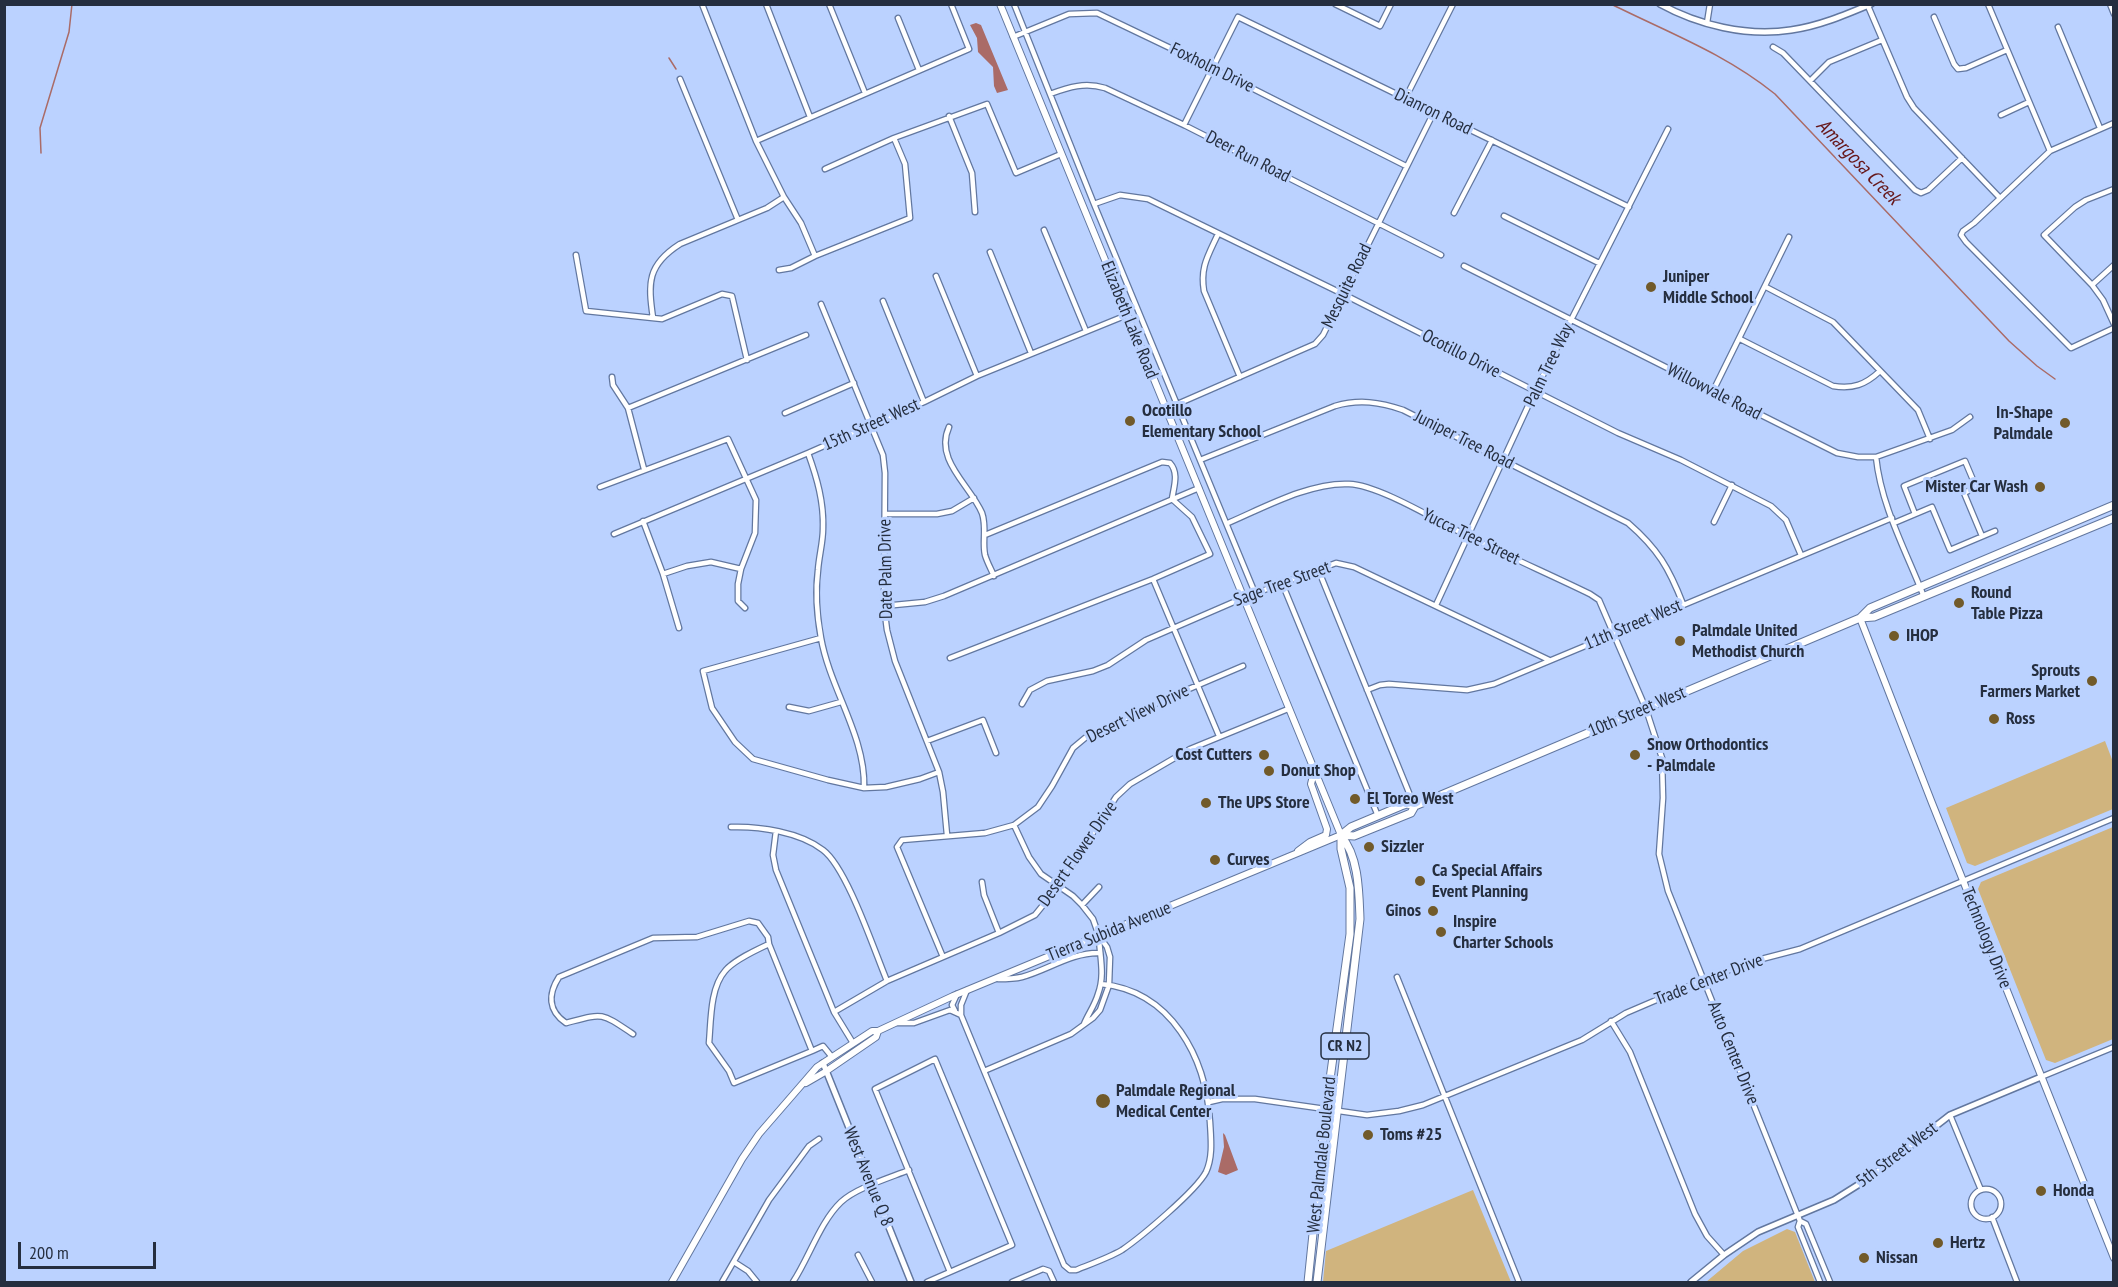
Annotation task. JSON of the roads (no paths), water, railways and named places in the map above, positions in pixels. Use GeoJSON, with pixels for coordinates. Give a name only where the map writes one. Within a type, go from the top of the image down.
{"type":"FeatureCollection","features":[{"type":"Feature","properties":{"kind":"main road","name":"Elizabeth Lake Road"},"geometry":{"type":"LineString","coordinates":[[1000,4],[1341,835]]}},
{"type":"Feature","properties":{"kind":"main road","name":"10th Street West"},"geometry":{"type":"LineString","coordinates":[[1860,618],[1870,608],[2114,505]]}},
{"type":"Feature","properties":{"kind":"main road","name":"10th Street West"},"geometry":{"type":"LineString","coordinates":[[1341,835],[1378,816],[1407,804],[1415,806],[1860,618],[1874,617],[2114,518]]}},
{"type":"Feature","properties":{"kind":"main road","name":"Technology Drive"},"geometry":{"type":"LineString","coordinates":[[1860,618],[2114,1258]]}},
{"type":"Feature","properties":{"kind":"main road"},"geometry":{"type":"LineString","coordinates":[[1292,856],[1310,842],[1326,835],[1327,829],[1311,784],[1314,772]]}},
{"type":"Feature","properties":{"kind":"main road","name":"10th Street West"},"geometry":{"type":"LineString","coordinates":[[1341,835],[1354,836],[1411,813],[1415,806]]}},
{"type":"Feature","properties":{"kind":"main road","name":"Tierra Subida Avenue"},"geometry":{"type":"LineString","coordinates":[[672,1282],[759,1134],[802,1085],[832,1056],[872,1031],[878,1031],[957,994],[1341,835]]}},
{"type":"Feature","properties":{"kind":"main road","name":"West Palmdale Boulevard"},"geometry":{"type":"LineString","coordinates":[[1317,1282],[1359,928],[1359,895],[1356,874],[1348,844],[1341,835]]}},
{"type":"Feature","properties":{"kind":"main road","name":"West Palmdale Boulevard"},"geometry":{"type":"LineString","coordinates":[[1308,1282],[1326,1108],[1350,929],[1350,888],[1341,849],[1341,835]]}},
{"type":"Feature","properties":{"kind":"main road"},"geometry":{"type":"LineString","coordinates":[[1350,929],[1359,928]]}},
{"type":"Feature","properties":{"kind":"main road","name":"Tierra Subida Avenue"},"geometry":{"type":"LineString","coordinates":[[802,1085],[876,1037],[878,1031]]}},
{"type":"Feature","properties":{"kind":"street"},"geometry":{"type":"LineString","coordinates":[[702,4],[756,141],[784,197],[801,223],[815,256]]}},
{"type":"Feature","properties":{"kind":"street"},"geometry":{"type":"LineString","coordinates":[[766,4],[810,117]]}},
{"type":"Feature","properties":{"kind":"street"},"geometry":{"type":"LineString","coordinates":[[829,4],[865,93]]}},
{"type":"Feature","properties":{"kind":"street"},"geometry":{"type":"LineString","coordinates":[[756,141],[969,49],[951,4]]}},
{"type":"Feature","properties":{"kind":"street"},"geometry":{"type":"LineString","coordinates":[[1014,4],[1255,593]]}},
{"type":"Feature","properties":{"kind":"street"},"geometry":{"type":"LineString","coordinates":[[1335,4],[1380,26],[1391,4]]}},
{"type":"Feature","properties":{"kind":"street"},"geometry":{"type":"LineString","coordinates":[[1405,99],[1453,4]]}},
{"type":"Feature","properties":{"kind":"street"},"geometry":{"type":"LineString","coordinates":[[1660,4],[1676,13],[1707,23],[1770,32],[1790,30],[1835,19],[1869,5],[1882,40],[1914,108],[2000,198]]}},
{"type":"Feature","properties":{"kind":"street"},"geometry":{"type":"LineString","coordinates":[[1707,23],[1710,4]]}},
{"type":"Feature","properties":{"kind":"street"},"geometry":{"type":"LineString","coordinates":[[1988,4],[2050,151]]}},
{"type":"Feature","properties":{"kind":"street"},"geometry":{"type":"LineString","coordinates":[[2110,4],[2114,14]]}},
{"type":"Feature","properties":{"kind":"street","name":"Foxholm Drive"},"geometry":{"type":"LineString","coordinates":[[1013,37],[1069,14],[1097,13],[1406,166]]}},
{"type":"Feature","properties":{"kind":"street","name":"Dianron Road"},"geometry":{"type":"LineString","coordinates":[[1212,68],[1238,17],[1629,207]]}},
{"type":"Feature","properties":{"kind":"street"},"geometry":{"type":"LineString","coordinates":[[1934,17],[1953,64],[1958,69],[1966,68],[2007,50]]}},
{"type":"Feature","properties":{"kind":"street"},"geometry":{"type":"LineString","coordinates":[[898,18],[919,70]]}},
{"type":"Feature","properties":{"kind":"street"},"geometry":{"type":"LineString","coordinates":[[2058,27],[2100,128]]}},
{"type":"Feature","properties":{"kind":"street"},"geometry":{"type":"LineString","coordinates":[[1810,81],[1829,62],[1882,40]]}},
{"type":"Feature","properties":{"kind":"street"},"geometry":{"type":"LineString","coordinates":[[1773,47],[1783,53],[1910,185],[1921,193],[1928,190],[1962,158]]}},
{"type":"Feature","properties":{"kind":"street"},"geometry":{"type":"LineString","coordinates":[[1184,125],[1212,68]]}},
{"type":"Feature","properties":{"kind":"street"},"geometry":{"type":"LineString","coordinates":[[680,79],[738,220]]}},
{"type":"Feature","properties":{"kind":"street","name":"Deer Run Road"},"geometry":{"type":"LineString","coordinates":[[1050,94],[1076,86],[1093,84],[1105,88],[1184,125],[1441,255]]}},
{"type":"Feature","properties":{"kind":"street"},"geometry":{"type":"LineString","coordinates":[[2001,115],[2029,102]]}},
{"type":"Feature","properties":{"kind":"street"},"geometry":{"type":"LineString","coordinates":[[825,169],[894,138],[987,104],[1016,173],[1061,154]]}},
{"type":"Feature","properties":{"kind":"street","name":"Mesquite Road"},"geometry":{"type":"LineString","coordinates":[[1166,409],[1315,344],[1323,335],[1434,112]]}},
{"type":"Feature","properties":{"kind":"street"},"geometry":{"type":"LineString","coordinates":[[949,116],[972,172],[975,212]]}},
{"type":"Feature","properties":{"kind":"street"},"geometry":{"type":"LineString","coordinates":[[2114,123],[2050,151],[1961,235],[2071,348],[2114,328]]}},
{"type":"Feature","properties":{"kind":"street","name":"Palm Tree Way"},"geometry":{"type":"LineString","coordinates":[[1436,605],[1535,392],[1668,129]]}},
{"type":"Feature","properties":{"kind":"street"},"geometry":{"type":"LineString","coordinates":[[779,270],[791,268],[910,218],[905,164],[894,138]]}},
{"type":"Feature","properties":{"kind":"street"},"geometry":{"type":"LineString","coordinates":[[1454,213],[1491,140]]}},
{"type":"Feature","properties":{"kind":"street"},"geometry":{"type":"LineString","coordinates":[[2114,189],[2075,207],[2044,235],[2092,285],[2103,300],[2114,324]]}},
{"type":"Feature","properties":{"kind":"street","name":"Ocotillo Drive"},"geometry":{"type":"LineString","coordinates":[[1094,204],[1120,195],[1148,199],[1343,294],[1618,433],[1732,485],[1771,506],[1786,520],[1801,555]]}},
{"type":"Feature","properties":{"kind":"street"},"geometry":{"type":"LineString","coordinates":[[653,318],[650,296],[651,276],[669,251],[680,244],[767,208],[784,197]]}},
{"type":"Feature","properties":{"kind":"street"},"geometry":{"type":"LineString","coordinates":[[1504,216],[1599,263]]}},
{"type":"Feature","properties":{"kind":"street"},"geometry":{"type":"LineString","coordinates":[[1044,230],[1086,331]]}},
{"type":"Feature","properties":{"kind":"street"},"geometry":{"type":"LineString","coordinates":[[1218,234],[1205,261],[1202,276],[1204,291],[1240,377]]}},
{"type":"Feature","properties":{"kind":"street"},"geometry":{"type":"LineString","coordinates":[[1713,391],[1789,237]]}},
{"type":"Feature","properties":{"kind":"street"},"geometry":{"type":"LineString","coordinates":[[990,252],[1031,353]]}},
{"type":"Feature","properties":{"kind":"street"},"geometry":{"type":"LineString","coordinates":[[576,255],[585,311],[662,319],[722,294],[732,296],[747,360]]}},
{"type":"Feature","properties":{"kind":"street"},"geometry":{"type":"LineString","coordinates":[[2092,285],[2114,265]]}},
{"type":"Feature","properties":{"kind":"street","name":"Willowvale Road"},"geometry":{"type":"LineString","coordinates":[[1464,266],[1837,453],[1858,457],[1876,457],[1953,430],[1970,417]]}},
{"type":"Feature","properties":{"kind":"street"},"geometry":{"type":"LineString","coordinates":[[936,276],[977,376]]}},
{"type":"Feature","properties":{"kind":"street"},"geometry":{"type":"LineString","coordinates":[[1766,287],[1833,322],[1918,410],[1930,439]]}},
{"type":"Feature","properties":{"kind":"street"},"geometry":{"type":"LineString","coordinates":[[883,301],[924,402]]}},
{"type":"Feature","properties":{"kind":"street","name":"Date Palm Drive"},"geometry":{"type":"LineString","coordinates":[[821,304],[883,455],[884,606],[887,630],[895,661],[939,772],[947,836]]}},
{"type":"Feature","properties":{"kind":"street","name":"15th Street West"},"geometry":{"type":"LineString","coordinates":[[614,534],[808,453],[977,376],[1127,315]]}},
{"type":"Feature","properties":{"kind":"street"},"geometry":{"type":"LineString","coordinates":[[628,408],[806,335]]}},
{"type":"Feature","properties":{"kind":"street"},"geometry":{"type":"LineString","coordinates":[[1740,339],[1833,386],[1845,388],[1860,386],[1880,371]]}},
{"type":"Feature","properties":{"kind":"street"},"geometry":{"type":"LineString","coordinates":[[612,377],[613,385],[628,408],[644,470]]}},
{"type":"Feature","properties":{"kind":"street"},"geometry":{"type":"LineString","coordinates":[[785,413],[854,383]]}},
{"type":"Feature","properties":{"kind":"street","name":"Juniper Tree Road"},"geometry":{"type":"LineString","coordinates":[[1200,460],[1335,406],[1376,402],[1403,410],[1628,523],[1644,537],[1663,560],[1683,604]]}},
{"type":"Feature","properties":{"kind":"street"},"geometry":{"type":"LineString","coordinates":[[949,428],[944,439],[950,465],[974,498],[983,516],[985,553],[994,576]]}},
{"type":"Feature","properties":{"kind":"street"},"geometry":{"type":"LineString","coordinates":[[600,488],[728,439],[756,500],[755,533],[741,569],[738,584],[738,601],[745,608]]}},
{"type":"Feature","properties":{"kind":"street"},"geometry":{"type":"LineString","coordinates":[[808,453],[821,496],[823,513],[824,531],[816,603],[821,638],[827,666],[861,755],[864,788]]}},
{"type":"Feature","properties":{"kind":"street"},"geometry":{"type":"LineString","coordinates":[[1876,457],[1879,482],[1924,597]]}},
{"type":"Feature","properties":{"kind":"street"},"geometry":{"type":"LineString","coordinates":[[1915,514],[1904,486],[1965,461],[1976,488],[1964,493],[1982,536],[1995,531]]}},
{"type":"Feature","properties":{"kind":"street"},"geometry":{"type":"LineString","coordinates":[[985,535],[1162,462],[1170,463],[1174,468],[1176,477],[1172,499]]}},
{"type":"Feature","properties":{"kind":"street","name":"Yucca Tree Street"},"geometry":{"type":"LineString","coordinates":[[1228,523],[1288,497],[1323,487],[1350,484],[1376,491],[1599,600],[1646,709]]}},
{"type":"Feature","properties":{"kind":"street"},"geometry":{"type":"LineString","coordinates":[[1714,522],[1732,485]]}},
{"type":"Feature","properties":{"kind":"street"},"geometry":{"type":"LineString","coordinates":[[884,606],[925,602],[994,576],[1198,488]]}},
{"type":"Feature","properties":{"kind":"street"},"geometry":{"type":"LineString","coordinates":[[885,514],[937,514],[952,511],[974,498]]}},
{"type":"Feature","properties":{"kind":"street"},"geometry":{"type":"LineString","coordinates":[[950,658],[1153,579],[1210,554],[1192,517],[1172,499]]}},
{"type":"Feature","properties":{"kind":"street","name":"11th Street West"},"geometry":{"type":"LineString","coordinates":[[1367,690],[1389,684],[1467,690],[1494,684],[1801,555],[1932,507],[1950,550],[1982,536]]}},
{"type":"Feature","properties":{"kind":"street"},"geometry":{"type":"LineString","coordinates":[[643,521],[663,574],[679,628]]}},
{"type":"Feature","properties":{"kind":"street"},"geometry":{"type":"LineString","coordinates":[[663,574],[687,566],[711,562],[741,569]]}},
{"type":"Feature","properties":{"kind":"street","name":"Sage Tree Street"},"geometry":{"type":"LineString","coordinates":[[1022,704],[1030,690],[1047,681],[1108,665],[1146,640],[1242,598],[1336,563],[1354,567],[1549,660]]}},
{"type":"Feature","properties":{"kind":"street"},"geometry":{"type":"LineString","coordinates":[[1318,569],[1415,806]]}},
{"type":"Feature","properties":{"kind":"street"},"geometry":{"type":"LineString","coordinates":[[1153,579],[1219,736]]}},
{"type":"Feature","properties":{"kind":"street"},"geometry":{"type":"LineString","coordinates":[[1282,583],[1378,816]]}},
{"type":"Feature","properties":{"kind":"street"},"geometry":{"type":"LineString","coordinates":[[821,638],[703,671],[712,708],[735,742],[753,759],[864,788],[886,787],[939,772]]}},
{"type":"Feature","properties":{"kind":"street","name":"Desert View Drive"},"geometry":{"type":"LineString","coordinates":[[943,957],[897,847],[902,840],[985,833],[1014,825],[1038,807],[1072,748],[1085,738],[1162,699],[1243,666]]}},
{"type":"Feature","properties":{"kind":"street"},"geometry":{"type":"LineString","coordinates":[[789,707],[809,711],[841,702]]}},
{"type":"Feature","properties":{"kind":"street","name":"Desert Flower Drive"},"geometry":{"type":"LineString","coordinates":[[834,1012],[887,981],[1035,915],[1058,888],[1122,791],[1138,778],[1179,755],[1219,736],[1288,709]]}},
{"type":"Feature","properties":{"kind":"street","name":"Auto Center Drive"},"geometry":{"type":"LineString","coordinates":[[1646,709],[1662,758],[1663,798],[1659,844],[1662,873],[1799,1218],[1806,1224],[1830,1282]]}},
{"type":"Feature","properties":{"kind":"street"},"geometry":{"type":"LineString","coordinates":[[927,741],[983,720],[996,753]]}},
{"type":"Feature","properties":{"kind":"street","name":"Trade Center Drive"},"geometry":{"type":"LineString","coordinates":[[1209,1102],[1222,1099],[1255,1099],[1367,1114],[1396,1112],[1445,1096],[1582,1040],[1611,1021],[1703,980],[1750,962],[1800,949],[2114,818]]}},
{"type":"Feature","properties":{"kind":"street"},"geometry":{"type":"LineString","coordinates":[[984,1071],[1071,1034],[1100,1010],[1109,985],[1110,957],[1093,920],[1082,905],[1036,868],[1014,825]]}},
{"type":"Feature","properties":{"kind":"street"},"geometry":{"type":"LineString","coordinates":[[731,827],[753,826],[776,831],[808,840],[824,850],[839,867],[887,981]]}},
{"type":"Feature","properties":{"kind":"street"},"geometry":{"type":"LineString","coordinates":[[776,831],[773,855],[776,870],[834,1012],[853,1043]]}},
{"type":"Feature","properties":{"kind":"street"},"geometry":{"type":"LineString","coordinates":[[982,882],[984,895],[999,933]]}},
{"type":"Feature","properties":{"kind":"street"},"geometry":{"type":"LineString","coordinates":[[1082,905],[1099,886]]}},
{"type":"Feature","properties":{"kind":"street"},"geometry":{"type":"LineString","coordinates":[[633,1034],[607,1016],[596,1014],[566,1023],[558,1017],[550,1002],[553,986],[559,977],[653,938],[697,937],[749,921],[758,923],[768,937],[812,1051]]}},
{"type":"Feature","properties":{"kind":"street"},"geometry":{"type":"LineString","coordinates":[[1084,1024],[1098,996],[1101,984],[1099,936]]}},
{"type":"Feature","properties":{"kind":"street"},"geometry":{"type":"LineString","coordinates":[[769,944],[726,970],[722,976],[718,984],[712,1014],[709,1043],[729,1071],[734,1083],[824,1046],[832,1056]]}},
{"type":"Feature","properties":{"kind":"street"},"geometry":{"type":"LineString","coordinates":[[992,980],[1022,977],[1090,952],[1100,952]]}},
{"type":"Feature","properties":{"kind":"street"},"geometry":{"type":"LineString","coordinates":[[1397,977],[1519,1282]]}},
{"type":"Feature","properties":{"kind":"street"},"geometry":{"type":"LineString","coordinates":[[967,990],[961,1005],[961,1015],[1064,1265],[1070,1270],[1076,1270],[1122,1250],[1199,1183],[1207,1170],[1210,1159],[1209,1102],[1193,1053],[1177,1024],[1154,1004],[1141,997],[1101,984]]}},
{"type":"Feature","properties":{"kind":"street"},"geometry":{"type":"LineString","coordinates":[[957,994],[952,1005],[961,1015]]}},
{"type":"Feature","properties":{"kind":"street"},"geometry":{"type":"LineString","coordinates":[[894,1022],[914,1023],[942,1012],[955,1011]]}},
{"type":"Feature","properties":{"kind":"street"},"geometry":{"type":"LineString","coordinates":[[1611,1021],[1630,1052],[1695,1214],[1707,1236],[1724,1255]]}},
{"type":"Feature","properties":{"kind":"street","name":"5th Street West"},"geometry":{"type":"LineString","coordinates":[[1691,1282],[1724,1255],[1758,1232],[1799,1218],[1869,1178],[1950,1115],[2114,1047]]}},
{"type":"Feature","properties":{"kind":"street"},"geometry":{"type":"LineString","coordinates":[[927,1282],[950,1272],[1012,1245],[936,1059],[875,1089],[950,1272]]}},
{"type":"Feature","properties":{"kind":"street","name":"West Avenue Q 8"},"geometry":{"type":"LineString","coordinates":[[823,1063],[911,1282]]}},
{"type":"Feature","properties":{"kind":"street"},"geometry":{"type":"LineString","coordinates":[[1950,1115],[1981,1190]]}},
{"type":"Feature","properties":{"kind":"street"},"geometry":{"type":"LineString","coordinates":[[722,1282],[769,1200],[809,1146],[819,1138]]}},
{"type":"Feature","properties":{"kind":"street"},"geometry":{"type":"LineString","coordinates":[[793,1282],[829,1217],[841,1202],[852,1194],[909,1170]]}},
{"type":"Feature","properties":{"kind":"street"},"geometry":{"type":"LineString","coordinates":[[1981,1190],[1992,1190],[2000,1198],[2000,1210],[1992,1218],[1980,1217],[1972,1209],[1971,1202],[1975,1194],[1981,1190]]}},
{"type":"Feature","properties":{"kind":"street","name":"Auto Center Drive"},"geometry":{"type":"LineString","coordinates":[[1799,1218],[1798,1227],[1820,1282]]}},
{"type":"Feature","properties":{"kind":"street"},"geometry":{"type":"LineString","coordinates":[[1992,1218],[2017,1282]]}},
{"type":"Feature","properties":{"kind":"street"},"geometry":{"type":"LineString","coordinates":[[858,1255],[872,1282]]}},
{"type":"Feature","properties":{"kind":"street"},"geometry":{"type":"LineString","coordinates":[[734,1262],[748,1271],[757,1282]]}},
{"type":"Feature","properties":{"kind":"street"},"geometry":{"type":"LineString","coordinates":[[1012,1282],[1043,1269],[1050,1272],[1054,1282]]}},
{"type":"Feature","properties":{"kind":"waterway"},"geometry":{"type":"LineString","coordinates":[[41,153],[40,128],[69,32],[72,4]]}},
{"type":"Feature","properties":{"kind":"waterway","name":"Amargosa Creek"},"geometry":{"type":"LineString","coordinates":[[1611,4],[1716,55],[1775,94],[2009,341],[2055,379]]}},
{"type":"Feature","properties":{"kind":"waterway"},"geometry":{"type":"LineString","coordinates":[[669,58],[676,69]]}},
{"type":"Feature","properties":{"kind":"place","name":"Juniper Middle School"},"geometry":{"type":"Point","coordinates":[1651,287]}},
{"type":"Feature","properties":{"kind":"place","name":"Ocotillo Elementary School"},"geometry":{"type":"Point","coordinates":[1130,421]}},
{"type":"Feature","properties":{"kind":"place","name":"In-Shape Palmdale"},"geometry":{"type":"Point","coordinates":[2065,423]}},
{"type":"Feature","properties":{"kind":"place","name":"Mister Car Wash"},"geometry":{"type":"Point","coordinates":[2040,487]}},
{"type":"Feature","properties":{"kind":"place","name":"Round Table Pizza"},"geometry":{"type":"Point","coordinates":[1959,603]}},
{"type":"Feature","properties":{"kind":"place","name":"IHOP"},"geometry":{"type":"Point","coordinates":[1894,636]}},
{"type":"Feature","properties":{"kind":"place","name":"Palmdale United Methodist Church"},"geometry":{"type":"Point","coordinates":[1680,641]}},
{"type":"Feature","properties":{"kind":"place","name":"Sprouts Farmers Market"},"geometry":{"type":"Point","coordinates":[2092,681]}},
{"type":"Feature","properties":{"kind":"place","name":"Ross"},"geometry":{"type":"Point","coordinates":[1994,719]}},
{"type":"Feature","properties":{"kind":"place","name":"Cost Cutters"},"geometry":{"type":"Point","coordinates":[1264,755]}},
{"type":"Feature","properties":{"kind":"place","name":"Snow Orthodontics - Palmdale"},"geometry":{"type":"Point","coordinates":[1635,755]}},
{"type":"Feature","properties":{"kind":"place","name":"Donut Shop"},"geometry":{"type":"Point","coordinates":[1269,771]}},
{"type":"Feature","properties":{"kind":"place","name":"El Toreo West"},"geometry":{"type":"Point","coordinates":[1355,799]}},
{"type":"Feature","properties":{"kind":"place","name":"The UPS Store"},"geometry":{"type":"Point","coordinates":[1206,803]}},
{"type":"Feature","properties":{"kind":"place","name":"Sizzler"},"geometry":{"type":"Point","coordinates":[1369,847]}},
{"type":"Feature","properties":{"kind":"place","name":"Curves"},"geometry":{"type":"Point","coordinates":[1215,860]}},
{"type":"Feature","properties":{"kind":"place","name":"Ca Special Affairs Event Planning"},"geometry":{"type":"Point","coordinates":[1420,881]}},
{"type":"Feature","properties":{"kind":"place","name":"Ginos"},"geometry":{"type":"Point","coordinates":[1433,911]}},
{"type":"Feature","properties":{"kind":"place","name":"Inspire Charter Schools"},"geometry":{"type":"Point","coordinates":[1441,932]}},
{"type":"Feature","properties":{"kind":"place","name":"Palmdale Regional Medical Center"},"geometry":{"type":"Point","coordinates":[1103,1101]}},
{"type":"Feature","properties":{"kind":"place","name":"Toms #25"},"geometry":{"type":"Point","coordinates":[1368,1135]}},
{"type":"Feature","properties":{"kind":"place","name":"Honda"},"geometry":{"type":"Point","coordinates":[2041,1191]}},
{"type":"Feature","properties":{"kind":"place","name":"Hertz"},"geometry":{"type":"Point","coordinates":[1938,1243]}},
{"type":"Feature","properties":{"kind":"place","name":"Nissan"},"geometry":{"type":"Point","coordinates":[1864,1258]}}]}
